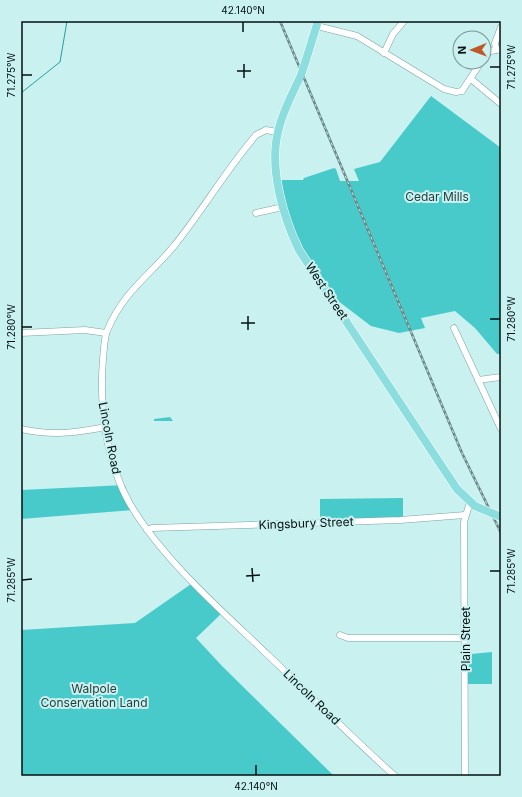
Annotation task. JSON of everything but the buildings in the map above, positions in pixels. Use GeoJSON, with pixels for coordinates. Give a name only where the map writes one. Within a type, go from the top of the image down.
{"type":"FeatureCollection","features":[{"type":"Feature","properties":{"kind":"main road","name":"West Street"},"geometry":{"type":"LineString","coordinates":[[318,24],[301,75],[286,108],[278,132],[276,154],[283,207],[288,226],[299,250],[453,483],[472,504],[501,517]]}},
{"type":"Feature","properties":{"kind":"street"},"geometry":{"type":"LineString","coordinates":[[384,53],[393,34],[404,21]]}},
{"type":"Feature","properties":{"kind":"street"},"geometry":{"type":"LineString","coordinates":[[318,24],[348,33],[444,89],[451,91],[462,91],[476,70]]}},
{"type":"Feature","properties":{"kind":"street"},"geometry":{"type":"LineString","coordinates":[[499,50],[495,43],[501,27]]}},
{"type":"Feature","properties":{"kind":"street"},"geometry":{"type":"LineString","coordinates":[[471,79],[501,104]]}},
{"type":"Feature","properties":{"kind":"street","name":"Lincoln Road"},"geometry":{"type":"LineString","coordinates":[[278,132],[264,130],[254,137],[174,245],[135,285],[116,312],[106,333],[102,384],[106,427],[113,462],[122,488],[147,530],[175,563],[395,776]]}},
{"type":"Feature","properties":{"kind":"street"},"geometry":{"type":"LineString","coordinates":[[256,213],[283,207]]}},
{"type":"Feature","properties":{"kind":"street"},"geometry":{"type":"LineString","coordinates":[[454,328],[501,429]]}},
{"type":"Feature","properties":{"kind":"street"},"geometry":{"type":"LineString","coordinates":[[21,333],[85,330],[106,333]]}},
{"type":"Feature","properties":{"kind":"street"},"geometry":{"type":"LineString","coordinates":[[478,380],[501,377]]}},
{"type":"Feature","properties":{"kind":"street"},"geometry":{"type":"LineString","coordinates":[[21,429],[43,434],[63,434],[106,427]]}},
{"type":"Feature","properties":{"kind":"street","name":"Plain Street"},"geometry":{"type":"LineString","coordinates":[[465,776],[465,515],[472,504]]}},
{"type":"Feature","properties":{"kind":"street","name":"Kingsbury Street"},"geometry":{"type":"LineString","coordinates":[[147,530],[152,528],[400,520],[465,515]]}},
{"type":"Feature","properties":{"kind":"street"},"geometry":{"type":"LineString","coordinates":[[340,635],[348,638],[464,638]]}},
{"type":"Feature","properties":{"kind":"green space","name":"Cedar Mills"},"geometry":{"type":"Polygon","coordinates":[[[431,96],[501,148],[501,354],[497,354],[475,328],[455,311],[421,318],[425,328],[399,333],[371,326],[325,291],[290,223],[281,180],[303,180],[304,178],[334,168],[336,169],[340,181],[359,181],[354,169],[380,162],[431,96]]]}},
{"type":"Feature","properties":{"kind":"green space"},"geometry":{"type":"Polygon","coordinates":[[[170,417],[173,421],[154,421],[154,419],[170,417]]]}},
{"type":"Feature","properties":{"kind":"green space"},"geometry":{"type":"Polygon","coordinates":[[[125,485],[133,510],[21,519],[21,490],[125,485]]]}},
{"type":"Feature","properties":{"kind":"green space"},"geometry":{"type":"Polygon","coordinates":[[[403,498],[403,518],[320,519],[320,499],[403,498]]]}},
{"type":"Feature","properties":{"kind":"green space","name":"Walpole Conservation Land"},"geometry":{"type":"Polygon","coordinates":[[[194,582],[222,613],[196,638],[222,666],[334,776],[21,776],[21,630],[135,623],[194,582]]]}},
{"type":"Feature","properties":{"kind":"green space"},"geometry":{"type":"Polygon","coordinates":[[[492,652],[492,684],[462,684],[461,655],[492,652]]]}},
{"type":"Feature","properties":{"kind":"waterway"},"geometry":{"type":"LineString","coordinates":[[21,93],[60,62],[67,21]]}},
{"type":"Feature","properties":{"kind":"railway"},"geometry":{"type":"LineString","coordinates":[[280,21],[462,453],[501,533]]}}]}
